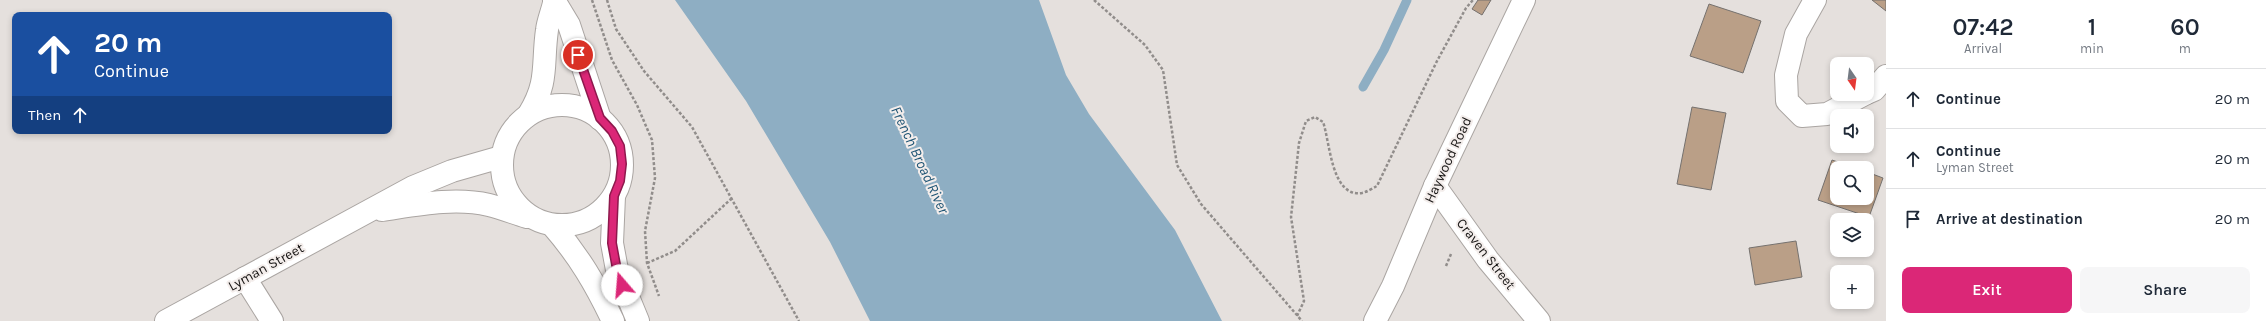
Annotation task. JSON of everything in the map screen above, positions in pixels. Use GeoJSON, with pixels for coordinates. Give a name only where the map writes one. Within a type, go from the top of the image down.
{"type":"FeatureCollection","features":[{"type":"Feature","properties":{"kind":"main road","name":"Haywood Road"},"geometry":{"type":"LineString","coordinates":[[1375,321],[1393,286],[1435,186],[1524,0]]}},
{"type":"Feature","properties":{"kind":"main road"},"geometry":{"type":"LineString","coordinates":[[1815,0],[1796,34],[1786,75],[1787,101],[1802,116],[1827,114],[1852,101]]}},
{"type":"Feature","properties":{"kind":"main road"},"geometry":{"type":"LineString","coordinates":[[529,114],[538,99],[544,77],[547,30],[554,2]]}},
{"type":"Feature","properties":{"kind":"main road"},"geometry":{"type":"LineString","coordinates":[[554,2],[569,25],[600,118]]}},
{"type":"Feature","properties":{"kind":"main road"},"geometry":{"type":"LineString","coordinates":[[1874,90],[1886,76]]}},
{"type":"Feature","properties":{"kind":"main road"},"geometry":{"type":"LineString","coordinates":[[543,223],[571,225],[589,220],[603,210],[614,196],[620,181],[622,164],[620,146],[612,131],[600,118],[586,110],[569,105],[550,105],[529,114],[517,123],[501,157],[501,176],[507,194],[519,209],[543,223],[570,247],[592,278],[613,321]]}},
{"type":"Feature","properties":{"kind":"main road","name":"Lyman Street"},"geometry":{"type":"LineString","coordinates":[[166,321],[413,187],[452,171],[501,157]]}},
{"type":"Feature","properties":{"kind":"main road","name":"Craven Street"},"geometry":{"type":"LineString","coordinates":[[1435,186],[1488,260],[1539,321]]}},
{"type":"Feature","properties":{"kind":"main road"},"geometry":{"type":"LineString","coordinates":[[614,196],[612,243],[617,270],[638,321]]}},
{"type":"Feature","properties":{"kind":"main road","name":"Lyman Street"},"geometry":{"type":"LineString","coordinates":[[367,212],[428,203],[459,202],[488,205],[543,223]]}},
{"type":"Feature","properties":{"kind":"main road"},"geometry":{"type":"LineString","coordinates":[[245,278],[272,321]]}},
{"type":"Feature","properties":{"kind":"path"},"geometry":{"type":"LineString","coordinates":[[592,0],[612,60],[637,105],[652,140],[655,178],[644,231],[647,263],[660,299]]}},
{"type":"Feature","properties":{"kind":"path"},"geometry":{"type":"LineString","coordinates":[[607,0],[616,29],[644,71],[692,127],[746,222],[799,321]]}},
{"type":"Feature","properties":{"kind":"path"},"geometry":{"type":"LineString","coordinates":[[1094,0],[1145,45],[1163,70],[1177,165],[1201,204],[1296,316],[1302,321]]}},
{"type":"Feature","properties":{"kind":"path"},"geometry":{"type":"LineString","coordinates":[[1296,316],[1304,301],[1291,217],[1299,143],[1306,121],[1316,117],[1323,122],[1332,166],[1337,178],[1347,189],[1362,193],[1377,186],[1437,61],[1466,8],[1473,0]]}},
{"type":"Feature","properties":{"kind":"path"},"geometry":{"type":"LineString","coordinates":[[647,263],[675,251],[732,198]]}},
{"type":"Feature","properties":{"kind":"path"},"geometry":{"type":"LineString","coordinates":[[1446,266],[1451,254]]}},
{"type":"Feature","properties":{"kind":"water","name":"French Broad River"},"geometry":{"type":"Polygon","coordinates":[[[675,0],[1039,0],[1066,75],[1089,114],[1175,230],[1222,321],[870,321],[830,242],[746,101],[675,0]]]}},
{"type":"Feature","properties":{"kind":"building"},"geometry":{"type":"Polygon","coordinates":[[[1478,0],[1491,0],[1482,15],[1472,9],[1478,0]]]}},
{"type":"Feature","properties":{"kind":"building"},"geometry":{"type":"Polygon","coordinates":[[[1872,0],[1886,0],[1886,11],[1872,0]]]}},
{"type":"Feature","properties":{"kind":"building"},"geometry":{"type":"Polygon","coordinates":[[[1709,4],[1761,21],[1743,73],[1690,56],[1709,4]]]}},
{"type":"Feature","properties":{"kind":"building"},"geometry":{"type":"Polygon","coordinates":[[[1692,107],[1726,113],[1711,190],[1677,184],[1692,107]]]}},
{"type":"Feature","properties":{"kind":"building"},"geometry":{"type":"Polygon","coordinates":[[[1830,166],[1830,204],[1818,200],[1830,166]]]}},
{"type":"Feature","properties":{"kind":"building"},"geometry":{"type":"Polygon","coordinates":[[[1874,175],[1883,178],[1874,203],[1874,175]]]}},
{"type":"Feature","properties":{"kind":"building"},"geometry":{"type":"Polygon","coordinates":[[[1833,205],[1873,205],[1870,213],[1857,213],[1833,205]]]}},
{"type":"Feature","properties":{"kind":"building"},"geometry":{"type":"Polygon","coordinates":[[[1796,241],[1802,277],[1755,285],[1749,248],[1796,241]]]}},
{"type":"Feature","properties":{"kind":"waterway"},"geometry":{"type":"LineString","coordinates":[[1363,87],[1384,50],[1407,0]]}},
{"type":"Feature","properties":{"kind":"route"},"geometry":{"type":"LineString","coordinates":[[578,55],[600,118],[612,131],[620,146],[622,164],[620,181],[614,196],[612,243],[617,270],[622,285]]}}]}
